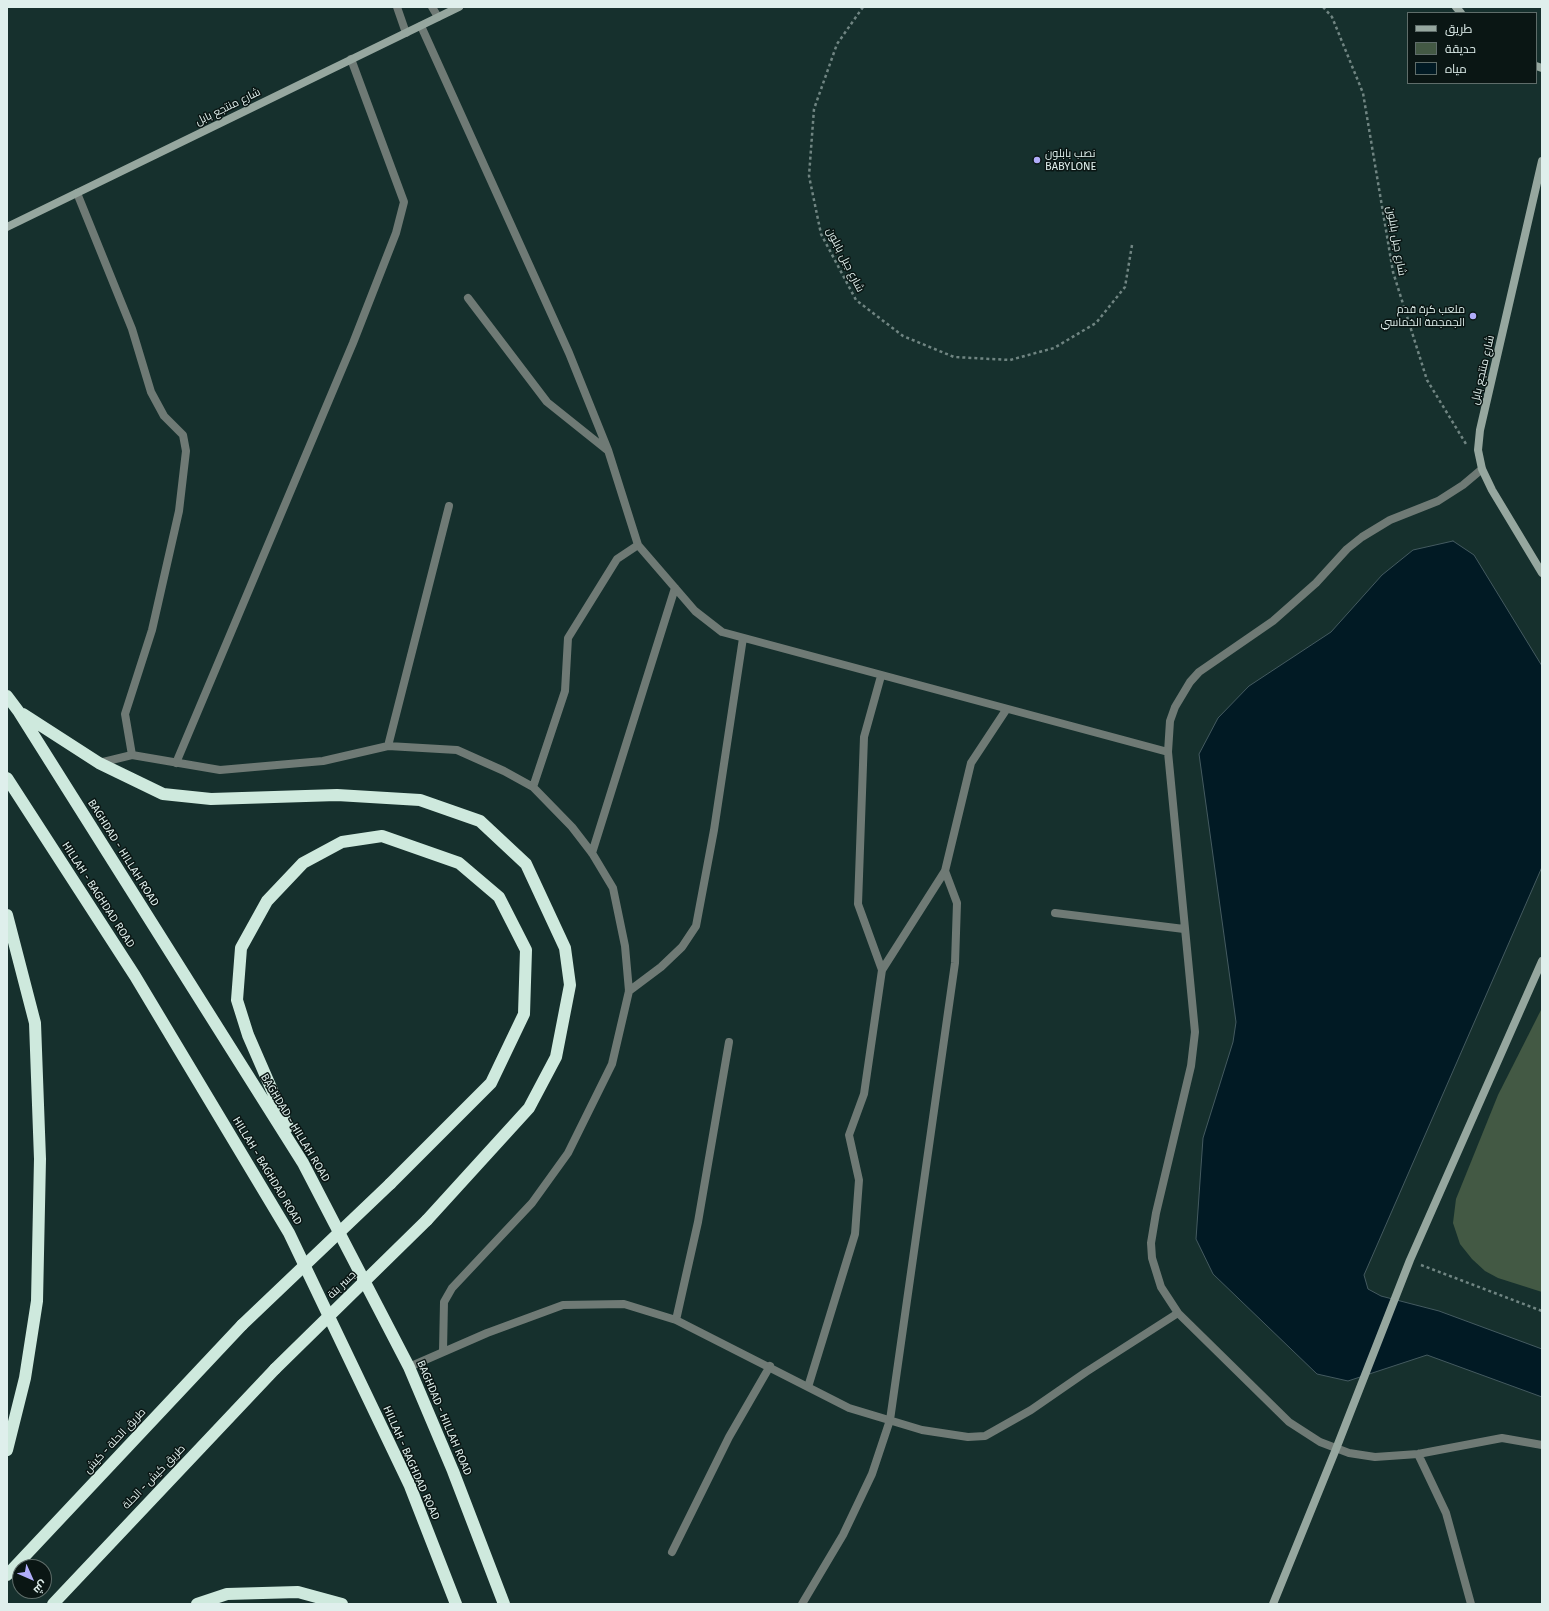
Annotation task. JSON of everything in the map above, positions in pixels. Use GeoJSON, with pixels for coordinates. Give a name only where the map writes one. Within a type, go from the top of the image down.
{"type":"FeatureCollection","features":[{"type":"Feature","properties":{"kind":"highway","name":"BAGHDAD - HILLAH ROAD"},"geometry":{"type":"LineString","coordinates":[[7,696],[19,712],[303,1164],[409,1367],[453,1472],[504,1604]]}},
{"type":"Feature","properties":{"kind":"highway","name":"جسر بتة"},"geometry":{"type":"LineString","coordinates":[[19,712],[99,763],[163,794],[210,799],[337,795],[420,800],[480,821],[526,864],[565,948],[570,985],[556,1057],[529,1108],[427,1220],[275,1368]]}},
{"type":"Feature","properties":{"kind":"highway","name":"HILLAH - BAGHDAD ROAD"},"geometry":{"type":"LineString","coordinates":[[7,778],[135,976],[289,1233],[410,1486],[456,1604]]}},
{"type":"Feature","properties":{"kind":"highway","name":"طريق الحلة - كيش"},"geometry":{"type":"LineString","coordinates":[[7,1575],[242,1325],[390,1184],[491,1083],[524,1014],[526,950],[499,896],[459,863],[382,836],[342,842],[303,863],[267,900],[241,948],[237,1000],[248,1035],[303,1164]]}},
{"type":"Feature","properties":{"kind":"highway"},"geometry":{"type":"LineString","coordinates":[[7,915],[35,1023],[40,1159],[37,1301],[25,1378],[7,1450]]}},
{"type":"Feature","properties":{"kind":"highway","name":"طريق كيش - الحلة"},"geometry":{"type":"LineString","coordinates":[[53,1604],[275,1368]]}},
{"type":"Feature","properties":{"kind":"highway"},"geometry":{"type":"LineString","coordinates":[[197,1604],[227,1594],[298,1592],[342,1604]]}},
{"type":"Feature","properties":{"kind":"street"},"geometry":{"type":"LineString","coordinates":[[397,7],[406,33]]}},
{"type":"Feature","properties":{"kind":"street"},"geometry":{"type":"LineString","coordinates":[[432,7],[438,17]]}},
{"type":"Feature","properties":{"kind":"street","name":"شارع منتجع بابل"},"geometry":{"type":"LineString","coordinates":[[7,227],[459,7]]}},
{"type":"Feature","properties":{"kind":"street"},"geometry":{"type":"LineString","coordinates":[[421,26],[569,353],[608,450],[638,545],[695,611],[722,632],[1006,710],[1168,752]]}},
{"type":"Feature","properties":{"kind":"street"},"geometry":{"type":"LineString","coordinates":[[176,763],[353,343],[396,234],[404,202],[352,59]]}},
{"type":"Feature","properties":{"kind":"street","name":"شارع منتجع بابل"},"geometry":{"type":"LineString","coordinates":[[1542,161],[1480,430],[1478,450],[1482,469],[1502,507],[1542,573]]}},
{"type":"Feature","properties":{"kind":"street"},"geometry":{"type":"LineString","coordinates":[[77,193],[132,329],[151,392],[164,416],[183,435],[186,451],[179,511],[152,630],[125,714],[132,755]]}},
{"type":"Feature","properties":{"kind":"street"},"geometry":{"type":"LineString","coordinates":[[468,298],[547,402],[608,450]]}},
{"type":"Feature","properties":{"kind":"street"},"geometry":{"type":"LineString","coordinates":[[1482,469],[1463,485],[1438,501],[1390,520],[1362,537],[1347,549],[1316,583],[1279,616],[1248,640],[1199,672],[1190,682],[1175,706],[1170,721],[1168,752],[1195,1032],[1194,1048],[1156,1213],[1151,1243],[1152,1258],[1158,1280],[1169,1301],[1178,1313],[1289,1422],[1304,1433],[1336,1449],[1375,1457],[1418,1454],[1502,1438],[1542,1445]]}},
{"type":"Feature","properties":{"kind":"street"},"geometry":{"type":"LineString","coordinates":[[388,746],[449,506]]}},
{"type":"Feature","properties":{"kind":"street"},"geometry":{"type":"LineString","coordinates":[[534,787],[564,691],[568,638],[588,603],[617,559],[638,545]]}},
{"type":"Feature","properties":{"kind":"street"},"geometry":{"type":"LineString","coordinates":[[592,853],[675,588]]}},
{"type":"Feature","properties":{"kind":"street"},"geometry":{"type":"LineString","coordinates":[[630,992],[661,967],[682,947],[696,926],[714,830],[743,638]]}},
{"type":"Feature","properties":{"kind":"street"},"geometry":{"type":"LineString","coordinates":[[881,676],[864,736],[858,904],[882,970]]}},
{"type":"Feature","properties":{"kind":"street"},"geometry":{"type":"LineString","coordinates":[[808,1387],[855,1234],[859,1180],[849,1135],[864,1094],[882,970],[945,871],[971,763],[1006,710]]}},
{"type":"Feature","properties":{"kind":"street"},"geometry":{"type":"LineString","coordinates":[[99,763],[132,755],[220,770],[323,761],[388,746],[457,750],[504,771],[534,787],[572,827],[592,853],[613,888],[625,946],[630,992],[612,1064],[568,1153],[532,1203],[452,1288],[444,1302],[443,1352]]}},
{"type":"Feature","properties":{"kind":"street"},"geometry":{"type":"LineString","coordinates":[[802,1604],[843,1535],[872,1474],[890,1420],[955,963],[957,903],[945,871]]}},
{"type":"Feature","properties":{"kind":"street"},"geometry":{"type":"LineString","coordinates":[[1055,913],[1184,929]]}},
{"type":"Feature","properties":{"kind":"street"},"geometry":{"type":"LineString","coordinates":[[1272,1604],[1351,1412],[1410,1260],[1542,961]]}},
{"type":"Feature","properties":{"kind":"street"},"geometry":{"type":"LineString","coordinates":[[676,1320],[698,1222],[729,1042]]}},
{"type":"Feature","properties":{"kind":"street"},"geometry":{"type":"LineString","coordinates":[[409,1367],[487,1333],[563,1305],[624,1304],[676,1320],[708,1338],[770,1366],[849,1408],[922,1430],[968,1436],[985,1436],[1030,1410],[1178,1313]]}},
{"type":"Feature","properties":{"kind":"street"},"geometry":{"type":"LineString","coordinates":[[672,1552],[729,1437],[770,1366]]}},
{"type":"Feature","properties":{"kind":"street"},"geometry":{"type":"LineString","coordinates":[[1418,1454],[1446,1513],[1471,1604]]}},
{"type":"Feature","properties":{"kind":"path","name":"شارع جبل بابلون"},"geometry":{"type":"LineString","coordinates":[[863,7],[837,44],[814,109],[809,176],[821,234],[856,300],[902,336],[954,357],[1010,360],[1054,348],[1096,324],[1125,287],[1132,245]]}},
{"type":"Feature","properties":{"kind":"path","name":"شارع جبل بابلون"},"geometry":{"type":"LineString","coordinates":[[1323,7],[1332,17],[1364,93],[1393,272],[1427,380],[1482,469]]}},
{"type":"Feature","properties":{"kind":"path"},"geometry":{"type":"LineString","coordinates":[[1410,1260],[1542,1311]]}},
{"type":"Feature","properties":{"kind":"green space"},"geometry":{"type":"Polygon","coordinates":[[[1542,1008],[1542,1292],[1498,1278],[1485,1271],[1472,1259],[1460,1244],[1453,1223],[1456,1199],[1498,1095],[1542,1008]]]}},
{"type":"Feature","properties":{"kind":"water"},"geometry":{"type":"Polygon","coordinates":[[[1453,541],[1474,555],[1542,666],[1542,867],[1364,1275],[1368,1289],[1381,1296],[1439,1311],[1542,1349],[1542,1397],[1427,1355],[1348,1381],[1317,1374],[1213,1274],[1196,1239],[1203,1138],[1233,1042],[1236,1022],[1199,754],[1218,718],[1249,686],[1331,632],[1382,575],[1413,550],[1453,541]]]}},
{"type":"Feature","properties":{"kind":"place","name":"نصب بابلون BABYLONE"},"geometry":{"type":"Point","coordinates":[1037,160]}},
{"type":"Feature","properties":{"kind":"place","name":"ملعب كرة قدم الجمجمة الخماسي"},"geometry":{"type":"Point","coordinates":[1473,316]}}]}
